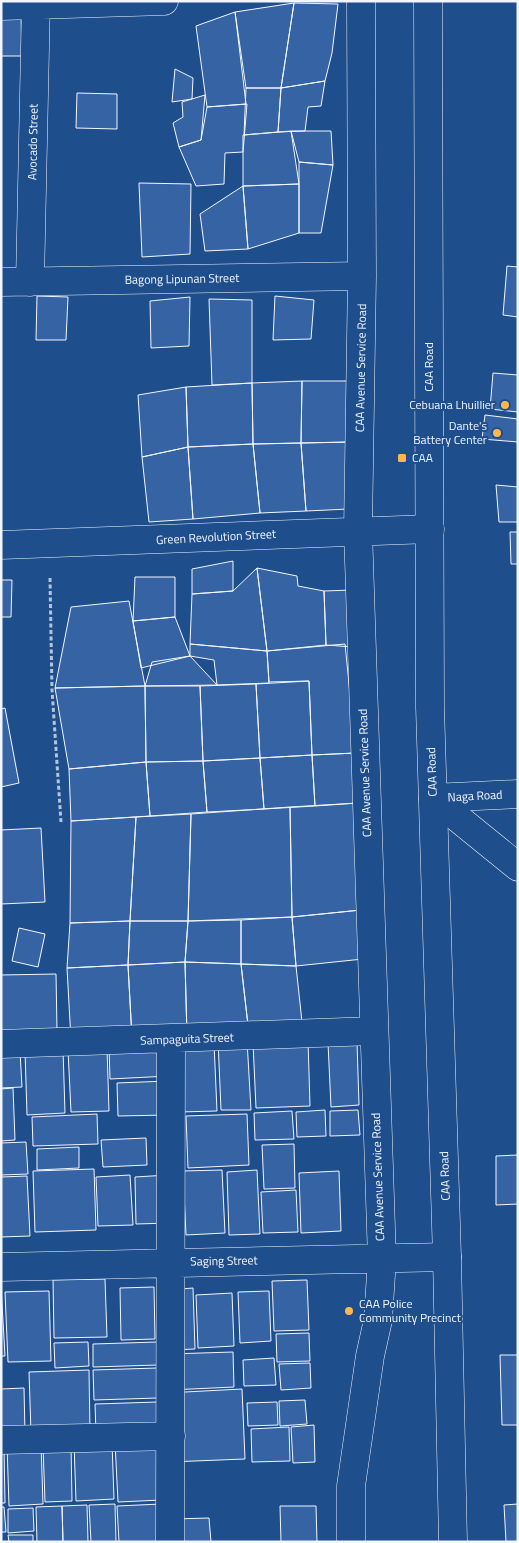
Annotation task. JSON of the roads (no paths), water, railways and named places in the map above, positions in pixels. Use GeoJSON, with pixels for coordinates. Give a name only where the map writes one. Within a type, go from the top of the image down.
{"type":"FeatureCollection","features":[{"type":"Feature","properties":{"kind":"street"},"geometry":{"type":"LineString","coordinates":[[1,6],[164,1]]}},
{"type":"Feature","properties":{"kind":"street","name":"CAA Avenue Service Road"},"geometry":{"type":"LineString","coordinates":[[351,1542],[351,1486],[370,1356],[378,1320],[382,1259],[358,530],[362,276],[361,1]]}},
{"type":"Feature","properties":{"kind":"street","name":"CAA Road"},"geometry":{"type":"LineString","coordinates":[[428,1],[430,707],[447,1257],[453,1542]]}},
{"type":"Feature","properties":{"kind":"street","name":"Avocado Street"},"geometry":{"type":"LineString","coordinates":[[30,282],[36,4]]}},
{"type":"Feature","properties":{"kind":"street","name":"Bagong Lipunan Street"},"geometry":{"type":"LineString","coordinates":[[1,282],[362,276]]}},
{"type":"Feature","properties":{"kind":"street","name":"Green Revolution Street"},"geometry":{"type":"LineString","coordinates":[[1,545],[49,545],[358,530],[430,529]]}},
{"type":"Feature","properties":{"kind":"street","name":"Naga Road"},"geometry":{"type":"LineString","coordinates":[[433,798],[518,794]]}},
{"type":"Feature","properties":{"kind":"street"},"geometry":{"type":"LineString","coordinates":[[433,798],[518,866]]}},
{"type":"Feature","properties":{"kind":"street","name":"Sampaguita Street"},"geometry":{"type":"LineString","coordinates":[[1,1044],[172,1040],[373,1031]]}},
{"type":"Feature","properties":{"kind":"street"},"geometry":{"type":"LineString","coordinates":[[170,1542],[172,1040]]}},
{"type":"Feature","properties":{"kind":"street","name":"Saging Street"},"geometry":{"type":"LineString","coordinates":[[1,1266],[447,1257]]}},
{"type":"Feature","properties":{"kind":"street"},"geometry":{"type":"LineString","coordinates":[[1,1440],[170,1436]]}},
{"type":"Feature","properties":{"kind":"place","name":"Cebuana Lhuillier"},"geometry":{"type":"Point","coordinates":[505,405]}},
{"type":"Feature","properties":{"kind":"place","name":"Dante's Battery Center"},"geometry":{"type":"Point","coordinates":[497,433]}},
{"type":"Feature","properties":{"kind":"place","name":"CAA"},"geometry":{"type":"Point","coordinates":[402,458]}},
{"type":"Feature","properties":{"kind":"place","name":"CAA Police Community Precinct"},"geometry":{"type":"Point","coordinates":[349,1311]}}]}
